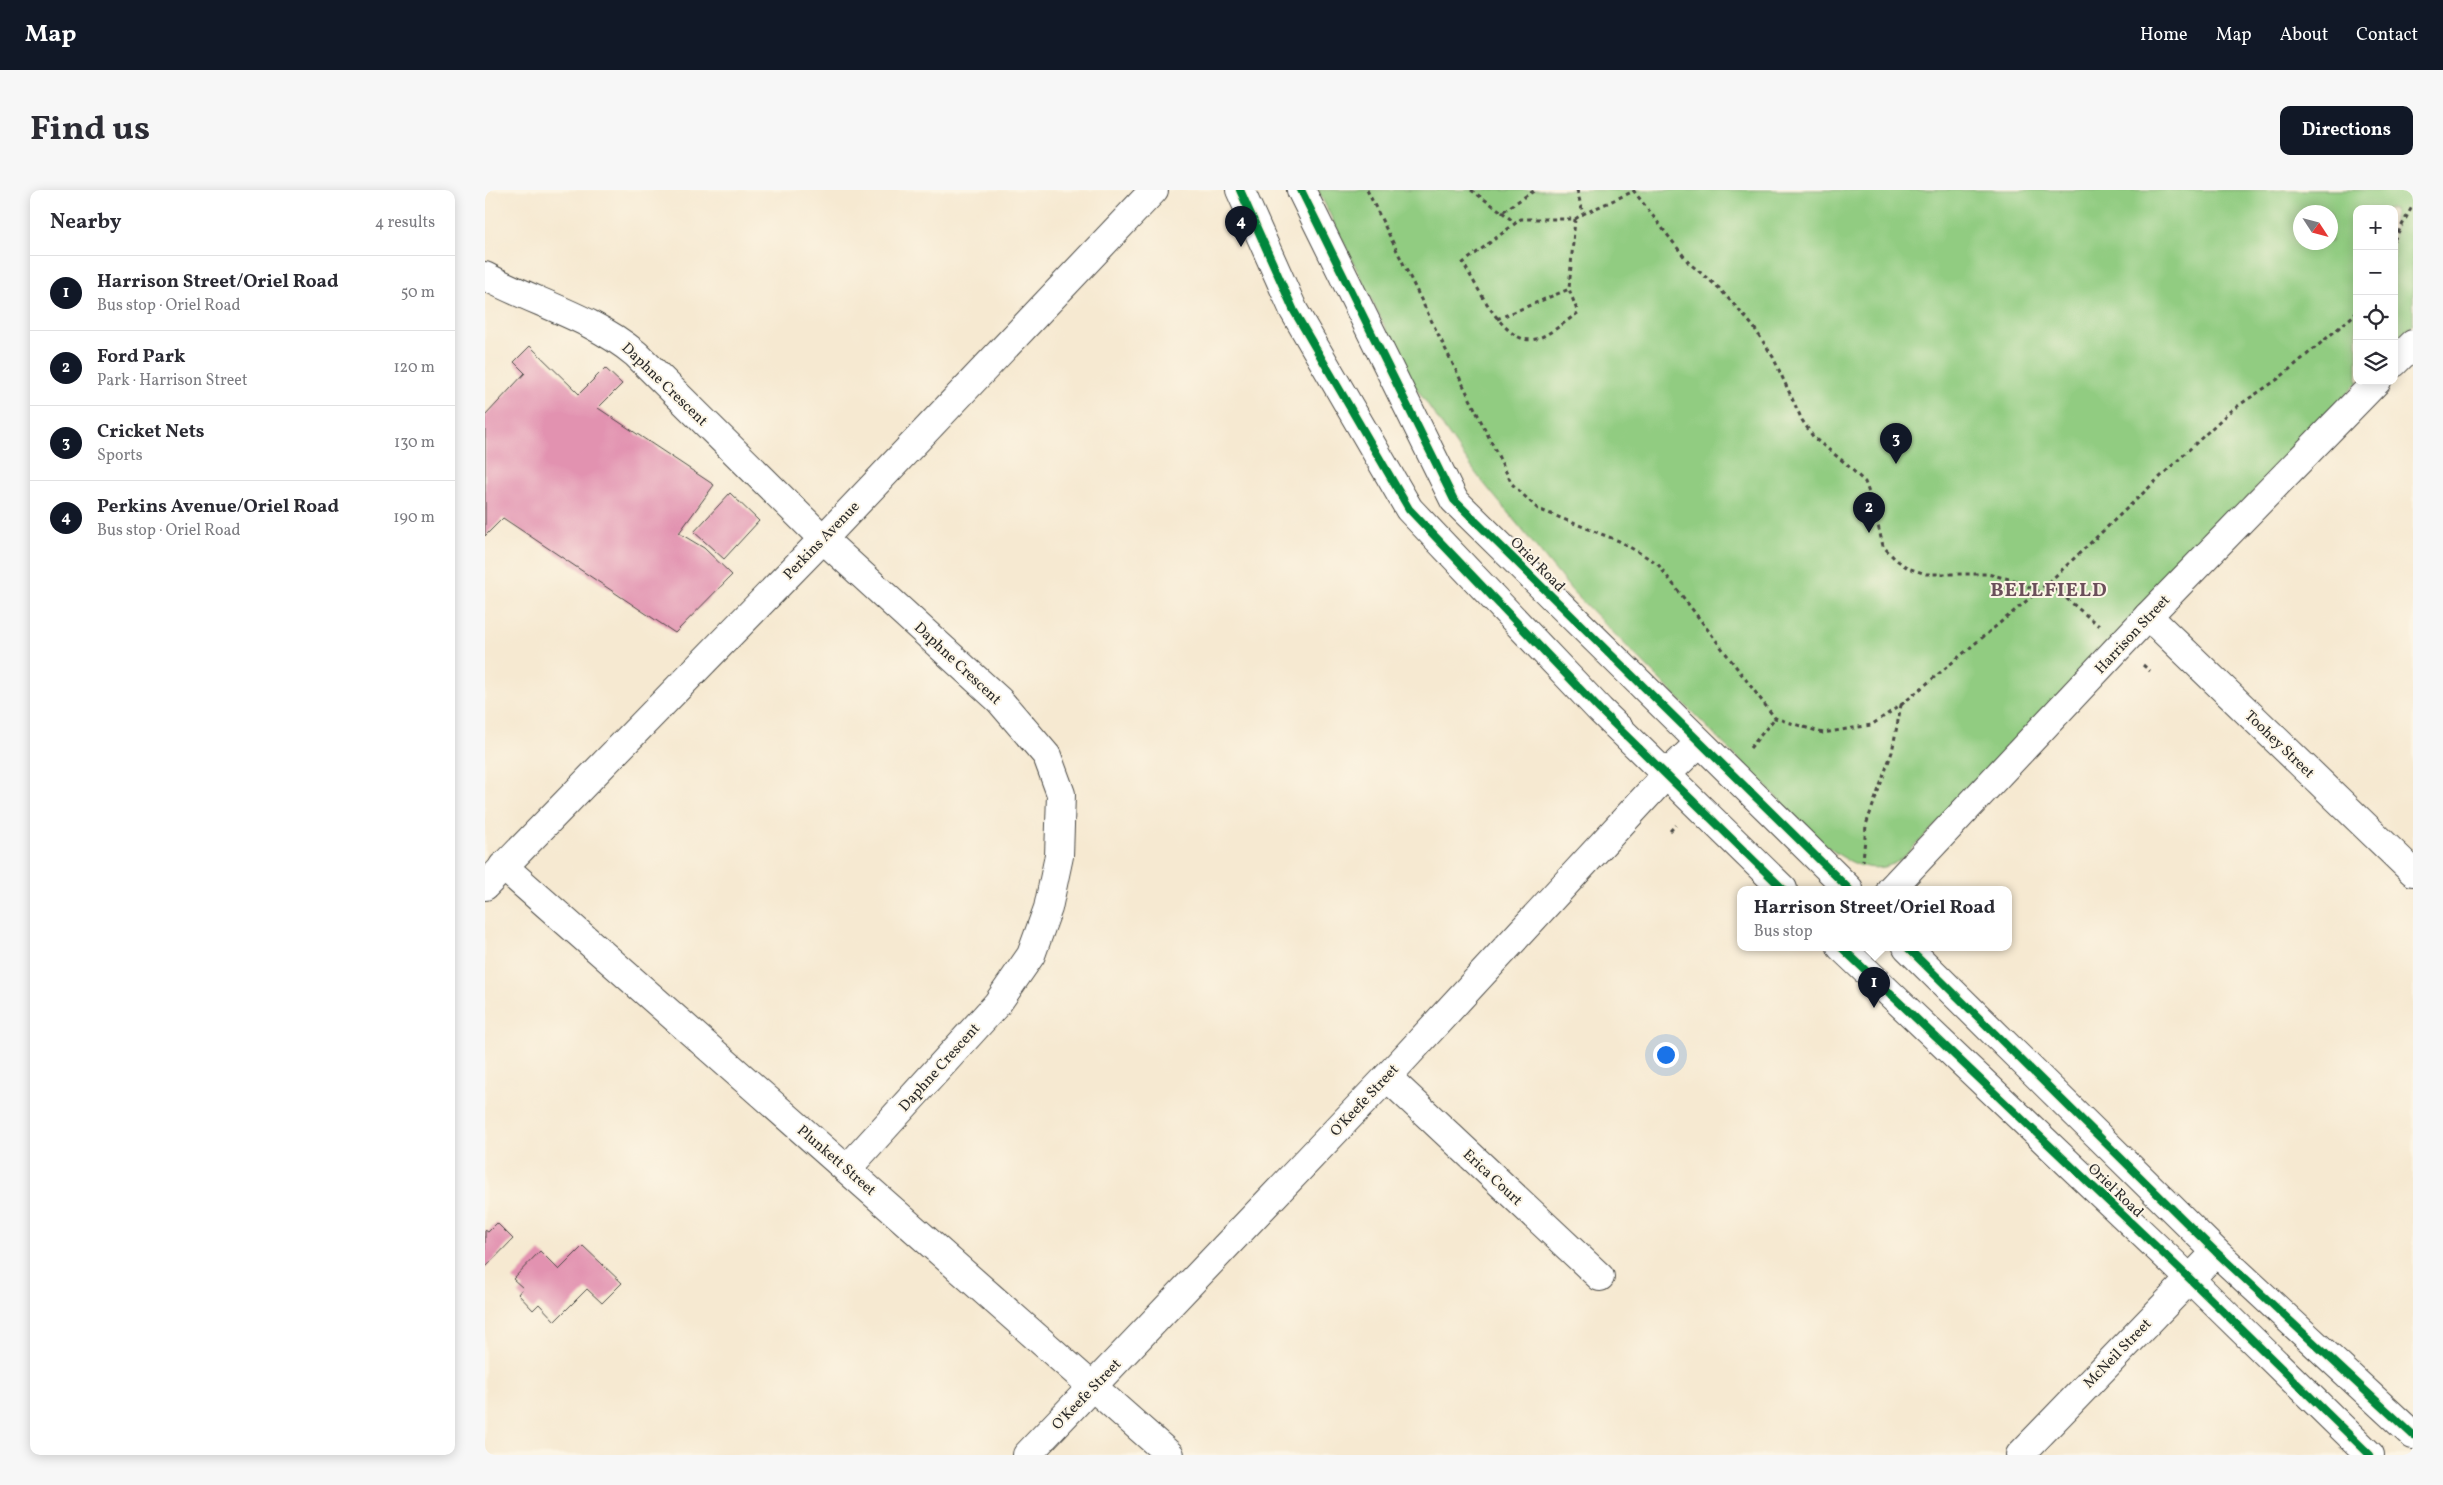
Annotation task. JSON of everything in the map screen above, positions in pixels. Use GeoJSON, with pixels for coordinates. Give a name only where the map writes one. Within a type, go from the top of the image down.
{"type":"FeatureCollection","features":[{"type":"Feature","properties":{"kind":"street","name":"Perkins Avenue"},"geometry":{"type":"LineString","coordinates":[[485,886],[823,539],[1154,190]]}},
{"type":"Feature","properties":{"kind":"street"},"geometry":{"type":"LineString","coordinates":[[1240,190],[1294,311],[1409,509],[1601,710],[1780,886]]}},
{"type":"Feature","properties":{"kind":"street","name":"Oriel Road"},"geometry":{"type":"LineString","coordinates":[[1301,190],[1454,500],[1699,743],[1856,879]]}},
{"type":"Feature","properties":{"kind":"street","name":"Daphne Crescent"},"geometry":{"type":"LineString","coordinates":[[485,276],[593,325],[620,340],[823,539],[999,700],[1047,756],[1061,794],[1059,856],[1047,908],[1031,955],[997,1004],[847,1169]]}},
{"type":"Feature","properties":{"kind":"street"},"geometry":{"type":"LineString","coordinates":[[2398,359],[2413,344]]}},
{"type":"Feature","properties":{"kind":"street","name":"Harrison Street"},"geometry":{"type":"LineString","coordinates":[[1894,886],[2148,616],[2373,385]]}},
{"type":"Feature","properties":{"kind":"street","name":"Toohey Street"},"geometry":{"type":"LineString","coordinates":[[2148,616],[2413,872]]}},
{"type":"Feature","properties":{"kind":"street","name":"O'Keefe Street"},"geometry":{"type":"LineString","coordinates":[[1027,1455],[1387,1077],[1667,774],[1699,743]]}},
{"type":"Feature","properties":{"kind":"street","name":"Plunkett Street"},"geometry":{"type":"LineString","coordinates":[[503,866],[1170,1455]]}},
{"type":"Feature","properties":{"kind":"street","name":"Oriel Road"},"geometry":{"type":"LineString","coordinates":[[1845,951],[2189,1278],[2369,1455]]}},
{"type":"Feature","properties":{"kind":"street","name":"Oriel Road"},"geometry":{"type":"LineString","coordinates":[[1911,951],[2216,1252],[2413,1435]]}},
{"type":"Feature","properties":{"kind":"street","name":"Erica Court"},"geometry":{"type":"LineString","coordinates":[[1387,1077],[1600,1277]]}},
{"type":"Feature","properties":{"kind":"street","name":"McNeil Street"},"geometry":{"type":"LineString","coordinates":[[2020,1455],[2216,1252]]}},
{"type":"Feature","properties":{"kind":"path"},"geometry":{"type":"LineString","coordinates":[[1367,190],[1512,484],[1538,509],[1619,541],[1657,564],[1775,718],[1823,733],[1871,725],[1901,704],[2038,591],[2229,412],[2278,379],[2353,316]]}},
{"type":"Feature","properties":{"kind":"path"},"geometry":{"type":"LineString","coordinates":[[1471,190],[1515,223]]}},
{"type":"Feature","properties":{"kind":"path"},"geometry":{"type":"LineString","coordinates":[[1502,212],[1535,190]]}},
{"type":"Feature","properties":{"kind":"path"},"geometry":{"type":"LineString","coordinates":[[1577,190],[1583,214]]}},
{"type":"Feature","properties":{"kind":"path"},"geometry":{"type":"LineString","coordinates":[[1575,220],[1569,289],[1578,313],[1537,339],[1526,340],[1513,336],[1497,319],[1463,263],[1521,219],[1575,220],[1583,214],[1634,190],[1689,263],[1719,288],[1753,326],[1773,357],[1802,420],[1814,438],[1865,482],[1872,501],[1883,546],[1895,559],[1908,568],[1926,574],[1987,574],[2014,580],[2038,591]]}},
{"type":"Feature","properties":{"kind":"path"},"geometry":{"type":"LineString","coordinates":[[2398,233],[2413,205]]}},
{"type":"Feature","properties":{"kind":"path"},"geometry":{"type":"LineString","coordinates":[[1497,319],[1569,289]]}},
{"type":"Feature","properties":{"kind":"path"},"geometry":{"type":"LineString","coordinates":[[1856,879],[1866,825],[1892,752],[1901,704]]}},
{"type":"Feature","properties":{"kind":"green space"},"geometry":{"type":"Polygon","coordinates":[[[1318,190],[2413,190],[2413,324],[2398,340],[2398,205],[2353,205],[2353,385],[2355,385],[1920,841],[1893,864],[1873,868],[1854,863],[1821,842],[1573,592],[1477,475],[1412,382],[1318,190]]]}},
{"type":"Feature","properties":{"kind":"building"},"geometry":{"type":"Polygon","coordinates":[[[530,346],[579,394],[605,368],[622,384],[598,408],[714,485],[679,533],[704,548],[732,575],[675,633],[503,518],[485,536],[485,416],[525,373],[514,362],[530,346]]]}},
{"type":"Feature","properties":{"kind":"building"},"geometry":{"type":"Polygon","coordinates":[[[730,493],[759,521],[724,559],[694,532],[730,493]]]}},
{"type":"Feature","properties":{"kind":"building"},"geometry":{"type":"Polygon","coordinates":[[[497,1223],[513,1239],[485,1268],[485,1230],[488,1232],[497,1223]]]}},
{"type":"Feature","properties":{"kind":"building"},"geometry":{"type":"Polygon","coordinates":[[[583,1246],[622,1283],[602,1303],[587,1289],[555,1321],[539,1304],[533,1310],[518,1294],[523,1288],[513,1279],[540,1251],[559,1270],[583,1246]]]}},
{"type":"Feature","properties":{"kind":"cycle path"},"geometry":{"type":"LineString","coordinates":[[1240,190],[1294,311],[1409,509],[1600,710],[1780,886]]}},
{"type":"Feature","properties":{"kind":"cycle path"},"geometry":{"type":"LineString","coordinates":[[1301,190],[1454,500],[1846,886]]}},
{"type":"Feature","properties":{"kind":"cycle path"},"geometry":{"type":"LineString","coordinates":[[1845,951],[2189,1278],[2370,1455]]}},
{"type":"Feature","properties":{"kind":"cycle path"},"geometry":{"type":"LineString","coordinates":[[1911,951],[2216,1252],[2413,1435]]}},
{"type":"Feature","properties":{"kind":"place","name":"Perkins Avenue/Oriel Road"},"geometry":{"type":"Point","coordinates":[1241,247]}},
{"type":"Feature","properties":{"kind":"place","name":"Cricket Nets"},"geometry":{"type":"Point","coordinates":[1896,464]}},
{"type":"Feature","properties":{"kind":"place","name":"Ford Park"},"geometry":{"type":"Point","coordinates":[1869,533]}},
{"type":"Feature","properties":{"kind":"place","name":"Harrison Street/Oriel Road"},"geometry":{"type":"Point","coordinates":[1874,1008]}},
{"type":"Feature","properties":{"kind":"district","name":"BELLFIELD"},"geometry":{"type":"Point","coordinates":[2049,589]}}]}
